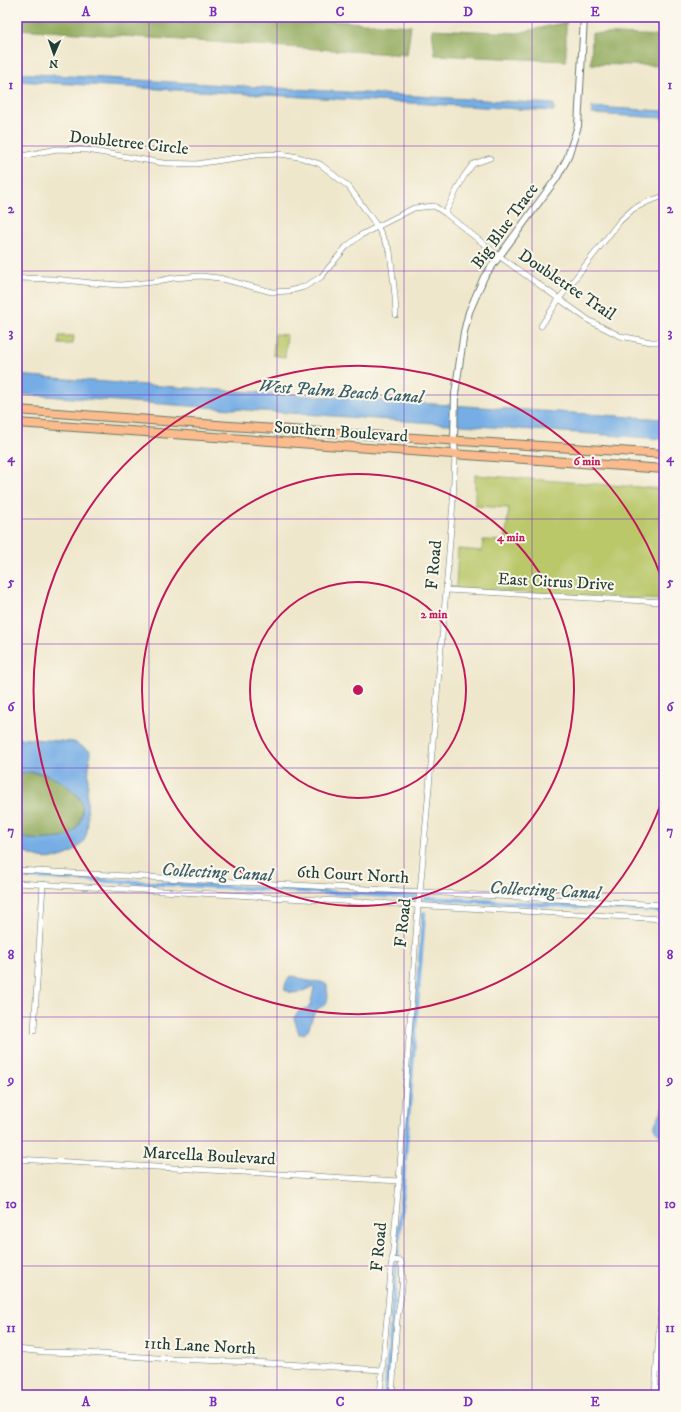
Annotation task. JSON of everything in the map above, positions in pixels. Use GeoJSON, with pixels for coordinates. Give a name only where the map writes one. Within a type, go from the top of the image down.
{"type":"FeatureCollection","features":[{"type":"Feature","properties":{"kind":"highway","name":"Southern Boulevard"},"geometry":{"type":"LineString","coordinates":[[17,410],[230,426],[664,454]]}},
{"type":"Feature","properties":{"kind":"highway","name":"Southern Boulevard"},"geometry":{"type":"LineString","coordinates":[[17,424],[664,469]]}},
{"type":"Feature","properties":{"kind":"street","name":"Big Blue Trace"},"geometry":{"type":"LineString","coordinates":[[455,455],[454,431],[456,394],[464,332],[469,312],[484,277],[556,179],[567,159],[578,126],[584,17]]}},
{"type":"Feature","properties":{"kind":"street","name":"Doubletree Circle"},"geometry":{"type":"LineString","coordinates":[[17,157],[56,149],[87,150],[163,163],[196,164],[256,154],[280,154],[300,157],[320,164],[349,187],[377,226],[390,251],[396,315]]}},
{"type":"Feature","properties":{"kind":"street"},"geometry":{"type":"LineString","coordinates":[[17,278],[122,284],[201,276],[219,278],[272,292],[289,291],[304,287],[321,277],[346,247],[361,235],[377,226],[414,208],[434,206],[445,213],[464,176],[473,164],[490,158]]}},
{"type":"Feature","properties":{"kind":"street"},"geometry":{"type":"LineString","coordinates":[[541,326],[559,299],[620,222],[633,209],[664,196]]}},
{"type":"Feature","properties":{"kind":"street","name":"Doubletree Trail"},"geometry":{"type":"LineString","coordinates":[[445,213],[499,256],[590,322],[620,336],[651,342],[664,342]]}},
{"type":"Feature","properties":{"kind":"street","name":"F Road"},"geometry":{"type":"LineString","coordinates":[[380,1395],[399,1181],[418,906],[446,590],[455,455]]}},
{"type":"Feature","properties":{"kind":"street","name":"East Citrus Drive"},"geometry":{"type":"LineString","coordinates":[[446,590],[664,602]]}},
{"type":"Feature","properties":{"kind":"street","name":"6th Court North"},"geometry":{"type":"LineString","coordinates":[[17,870],[664,905]]}},
{"type":"Feature","properties":{"kind":"street"},"geometry":{"type":"LineString","coordinates":[[17,883],[664,919]]}},
{"type":"Feature","properties":{"kind":"street"},"geometry":{"type":"LineString","coordinates":[[34,1030],[43,884]]}},
{"type":"Feature","properties":{"kind":"street","name":"Marcella Boulevard"},"geometry":{"type":"LineString","coordinates":[[17,1159],[399,1181]]}},
{"type":"Feature","properties":{"kind":"street"},"geometry":{"type":"LineString","coordinates":[[392,1260],[401,1261],[403,1269],[402,1292],[397,1320],[392,1395]]}},
{"type":"Feature","properties":{"kind":"street"},"geometry":{"type":"LineString","coordinates":[[655,1395],[659,1331],[664,1292]]}},
{"type":"Feature","properties":{"kind":"street","name":"11th Lane North"},"geometry":{"type":"LineString","coordinates":[[17,1349],[44,1352],[86,1353],[382,1370]]}},
{"type":"Feature","properties":{"kind":"green space"},"geometry":{"type":"Polygon","coordinates":[[[17,17],[270,17],[411,26],[407,55],[17,29],[17,17]]]}},
{"type":"Feature","properties":{"kind":"green space"},"geometry":{"type":"Polygon","coordinates":[[[566,22],[566,61],[435,55],[432,29],[518,33],[566,22]]]}},
{"type":"Feature","properties":{"kind":"green space"},"geometry":{"type":"Polygon","coordinates":[[[592,33],[664,36],[664,66],[591,64],[592,33]]]}},
{"type":"Feature","properties":{"kind":"green space"},"geometry":{"type":"Polygon","coordinates":[[[275,334],[287,335],[285,357],[273,355],[275,334]]]}},
{"type":"Feature","properties":{"kind":"green space"},"geometry":{"type":"Polygon","coordinates":[[[59,336],[74,336],[73,344],[59,344],[59,336]]]}},
{"type":"Feature","properties":{"kind":"green space"},"geometry":{"type":"Polygon","coordinates":[[[475,475],[664,489],[664,600],[456,589],[458,549],[482,551],[483,540],[505,541],[509,508],[475,506],[475,475]]]}},
{"type":"Feature","properties":{"kind":"green space"},"geometry":{"type":"Polygon","coordinates":[[[27,772],[43,774],[53,778],[74,791],[80,800],[82,805],[81,817],[76,828],[68,836],[60,839],[38,840],[17,836],[17,774],[27,772]]]}},
{"type":"Feature","properties":{"kind":"water"},"geometry":{"type":"Polygon","coordinates":[[[17,73],[554,104],[554,111],[17,81],[17,73]]]}},
{"type":"Feature","properties":{"kind":"water"},"geometry":{"type":"Polygon","coordinates":[[[592,107],[664,111],[664,118],[592,114],[592,107]]]}},
{"type":"Feature","properties":{"kind":"water"},"geometry":{"type":"Polygon","coordinates":[[[17,375],[145,385],[664,419],[664,439],[17,394],[17,375]]]}},
{"type":"Feature","properties":{"kind":"water"},"geometry":{"type":"Polygon","coordinates":[[[17,738],[74,742],[90,751],[87,798],[87,833],[82,844],[66,855],[46,859],[28,854],[17,848],[17,836],[42,840],[69,836],[77,827],[81,819],[82,805],[75,793],[65,784],[54,778],[38,772],[17,774],[17,738]]]}},
{"type":"Feature","properties":{"kind":"water"},"geometry":{"type":"Polygon","coordinates":[[[291,976],[307,981],[321,982],[327,985],[328,998],[326,1003],[315,1012],[307,1032],[304,1034],[299,1034],[294,1018],[300,1011],[310,1006],[314,988],[312,987],[295,993],[285,990],[286,982],[291,976]]]}},
{"type":"Feature","properties":{"kind":"water"},"geometry":{"type":"Polygon","coordinates":[[[664,1106],[664,1139],[655,1130],[655,1124],[664,1106]]]}},
{"type":"Feature","properties":{"kind":"waterway","name":"Collecting Canal"},"geometry":{"type":"LineString","coordinates":[[17,876],[415,897]]}},
{"type":"Feature","properties":{"kind":"waterway","name":"Collecting Canal"},"geometry":{"type":"LineString","coordinates":[[425,898],[664,911]]}},
{"type":"Feature","properties":{"kind":"waterway"},"geometry":{"type":"LineString","coordinates":[[397,1257],[424,913]]}},
{"type":"Feature","properties":{"kind":"waterway"},"geometry":{"type":"LineString","coordinates":[[386,1395],[396,1264]]}},
{"type":"Feature","properties":{"kind":"water label","name":"West Palm Beach Canal"},"geometry":{"type":"Point","coordinates":[341,392]}}]}
